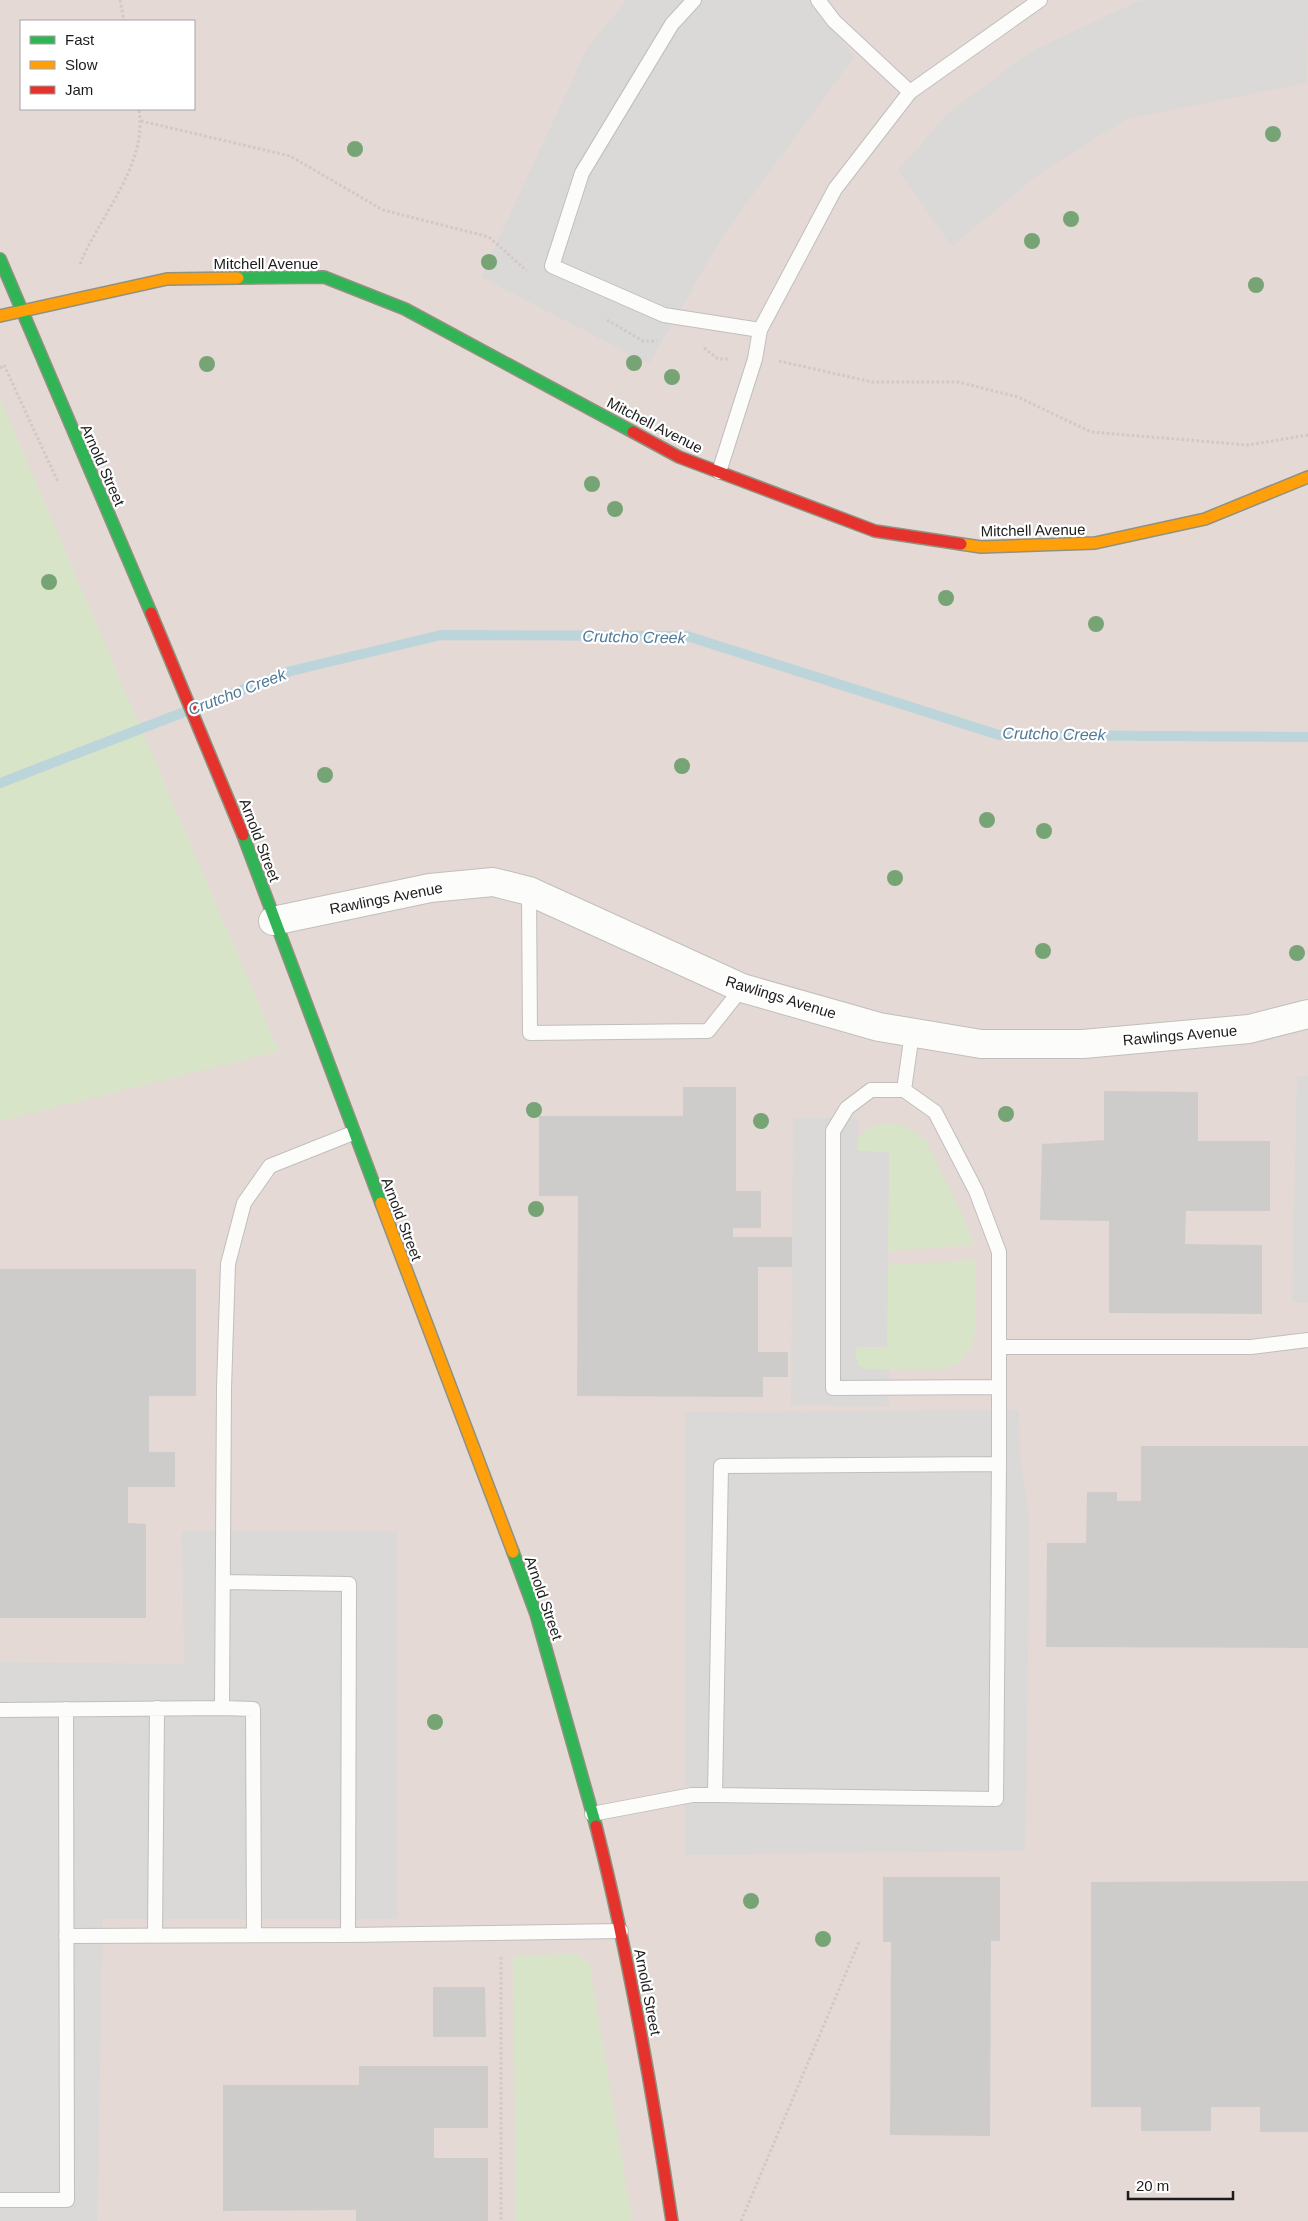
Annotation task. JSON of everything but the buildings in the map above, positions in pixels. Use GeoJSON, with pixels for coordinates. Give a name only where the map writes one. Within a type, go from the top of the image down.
{"type":"FeatureCollection","features":[{"type":"Feature","properties":{"kind":"main road","name":"Arnold Street"},"geometry":{"type":"LineString","coordinates":[[0,259],[145,598],[238,822],[353,1133],[536,1614],[592,1814],[621,1931],[658,2126],[672,2221]]}},
{"type":"Feature","properties":{"kind":"main road","name":"Mitchell Avenue"},"geometry":{"type":"LineString","coordinates":[[0,316],[167,279],[324,277],[405,309],[679,457],[875,531],[981,547],[1095,543],[1206,518],[1308,477]]}},
{"type":"Feature","properties":{"kind":"street","name":"Rawlings Avenue"},"geometry":{"type":"LineString","coordinates":[[274,921],[430,888],[494,882],[528,891],[742,988],[879,1027],[981,1044],[1083,1044],[1249,1029],[1308,1014]]}},
{"type":"Feature","properties":{"kind":"lane"},"geometry":{"type":"LineString","coordinates":[[694,0],[672,24],[582,173],[552,266],[664,315],[760,330]]}},
{"type":"Feature","properties":{"kind":"lane"},"geometry":{"type":"LineString","coordinates":[[818,0],[834,21],[910,92]]}},
{"type":"Feature","properties":{"kind":"lane"},"geometry":{"type":"LineString","coordinates":[[719,472],[755,359],[760,330],[835,189],[910,92],[1040,0]]}},
{"type":"Feature","properties":{"kind":"lane"},"geometry":{"type":"LineString","coordinates":[[528,891],[530,1032],[708,1031],[742,988]]}},
{"type":"Feature","properties":{"kind":"lane"},"geometry":{"type":"LineString","coordinates":[[904,1090],[912,1032]]}},
{"type":"Feature","properties":{"kind":"lane"},"geometry":{"type":"LineString","coordinates":[[592,1814],[692,1795],[996,1799],[1000,1387],[999,1252],[976,1191],[935,1112],[904,1090],[870,1090],[847,1108],[833,1131],[833,1388],[1000,1387]]}},
{"type":"Feature","properties":{"kind":"lane"},"geometry":{"type":"LineString","coordinates":[[222,1708],[224,1388],[228,1264],[244,1203],[270,1166],[353,1133]]}},
{"type":"Feature","properties":{"kind":"lane"},"geometry":{"type":"LineString","coordinates":[[1000,1347],[1251,1347],[1308,1340]]}},
{"type":"Feature","properties":{"kind":"lane"},"geometry":{"type":"LineString","coordinates":[[715,1795],[720,1466],[999,1464]]}},
{"type":"Feature","properties":{"kind":"lane"},"geometry":{"type":"LineString","coordinates":[[223,1582],[349,1584],[348,1935]]}},
{"type":"Feature","properties":{"kind":"lane"},"geometry":{"type":"LineString","coordinates":[[155,1936],[157,1708]]}},
{"type":"Feature","properties":{"kind":"lane"},"geometry":{"type":"LineString","coordinates":[[0,1710],[253,1709],[254,1935]]}},
{"type":"Feature","properties":{"kind":"lane"},"geometry":{"type":"LineString","coordinates":[[0,2200],[68,2200],[66,1710]]}},
{"type":"Feature","properties":{"kind":"lane"},"geometry":{"type":"LineString","coordinates":[[66,1936],[348,1935],[621,1931]]}},
{"type":"Feature","properties":{"kind":"path"},"geometry":{"type":"LineString","coordinates":[[120,0],[124,20]]}},
{"type":"Feature","properties":{"kind":"path"},"geometry":{"type":"LineString","coordinates":[[80,264],[91,238],[133,163],[141,121],[139,110]]}},
{"type":"Feature","properties":{"kind":"path"},"geometry":{"type":"LineString","coordinates":[[0,368],[4,365]]}},
{"type":"Feature","properties":{"kind":"path"},"geometry":{"type":"LineString","coordinates":[[500,1933],[501,2221]]}},
{"type":"Feature","properties":{"kind":"path"},"geometry":{"type":"LineString","coordinates":[[741,2221],[859,1942]]}},
{"type":"Feature","properties":{"kind":"shaded area"},"geometry":{"type":"Polygon","coordinates":[[[0,0],[1308,0],[1308,2221],[0,2221],[0,0]]]}},
{"type":"Feature","properties":{"kind":"shaded area"},"geometry":{"type":"Polygon","coordinates":[[[627,0],[811,0],[854,57],[724,234],[649,364],[481,277],[588,46],[627,0]]]}},
{"type":"Feature","properties":{"kind":"shaded area"},"geometry":{"type":"Polygon","coordinates":[[[1308,0],[1307,83],[1126,119],[1035,177],[952,247],[898,170],[949,112],[1032,51],[1138,1],[1308,0]]]}},
{"type":"Feature","properties":{"kind":"shaded area"},"geometry":{"type":"Polygon","coordinates":[[[1297,1076],[1308,1076],[1308,1303],[1292,1302],[1297,1076]]]}},
{"type":"Feature","properties":{"kind":"shaded area"},"geometry":{"type":"Polygon","coordinates":[[[793,1118],[858,1118],[858,1151],[889,1152],[887,1347],[858,1347],[855,1351],[858,1364],[866,1369],[889,1370],[889,1406],[791,1405],[793,1118]]]}},
{"type":"Feature","properties":{"kind":"shaded area"},"geometry":{"type":"Polygon","coordinates":[[[1019,1410],[1020,1452],[1030,1526],[1025,1851],[685,1855],[685,1412],[1019,1410]]]}},
{"type":"Feature","properties":{"kind":"shaded area"},"geometry":{"type":"Polygon","coordinates":[[[182,1531],[397,1531],[398,1919],[103,1919],[97,2221],[0,2221],[0,1662],[184,1664],[182,1531]]]}},
{"type":"Feature","properties":{"kind":"green space"},"geometry":{"type":"Polygon","coordinates":[[[0,398],[279,1051],[0,1121],[0,398]]]}},
{"type":"Feature","properties":{"kind":"green space"},"geometry":{"type":"Polygon","coordinates":[[[888,1123],[907,1127],[926,1141],[963,1215],[974,1245],[888,1251],[889,1152],[858,1151],[858,1138],[868,1127],[888,1123]]]}},
{"type":"Feature","properties":{"kind":"green space"},"geometry":{"type":"Polygon","coordinates":[[[975,1260],[975,1329],[971,1349],[957,1364],[943,1369],[889,1370],[866,1369],[858,1364],[855,1351],[858,1347],[887,1347],[888,1265],[975,1260]]]}},
{"type":"Feature","properties":{"kind":"green space"},"geometry":{"type":"Polygon","coordinates":[[[577,1954],[590,1965],[632,2221],[516,2221],[513,1955],[577,1954]]]}},
{"type":"Feature","properties":{"kind":"waterway","name":"Crutcho Creek"},"geometry":{"type":"LineString","coordinates":[[0,783],[291,671],[441,635],[687,636],[999,735],[1308,737]]}},
{"type":"Feature","properties":{"kind":"traffic: fast"},"geometry":{"type":"LineString","coordinates":[[0,259],[151,613]]}},
{"type":"Feature","properties":{"kind":"traffic: fast"},"geometry":{"type":"LineString","coordinates":[[238,278],[324,277],[405,309],[633,432]]}},
{"type":"Feature","properties":{"kind":"traffic: fast"},"geometry":{"type":"LineString","coordinates":[[243,835],[381,1203]]}},
{"type":"Feature","properties":{"kind":"traffic: fast"},"geometry":{"type":"LineString","coordinates":[[513,1552],[536,1614],[596,1826]]}},
{"type":"Feature","properties":{"kind":"traffic: slow"},"geometry":{"type":"LineString","coordinates":[[0,316],[167,279],[238,278]]}},
{"type":"Feature","properties":{"kind":"traffic: slow"},"geometry":{"type":"LineString","coordinates":[[961,544],[981,547],[1095,543],[1205,519],[1308,477]]}},
{"type":"Feature","properties":{"kind":"traffic: slow"},"geometry":{"type":"LineString","coordinates":[[381,1203],[513,1552]]}},
{"type":"Feature","properties":{"kind":"traffic: jam"},"geometry":{"type":"LineString","coordinates":[[633,432],[679,457],[875,531],[961,544]]}},
{"type":"Feature","properties":{"kind":"traffic: jam"},"geometry":{"type":"LineString","coordinates":[[151,613],[243,835]]}},
{"type":"Feature","properties":{"kind":"traffic: jam"},"geometry":{"type":"LineString","coordinates":[[596,1826],[639,2022],[672,2221]]}}]}
